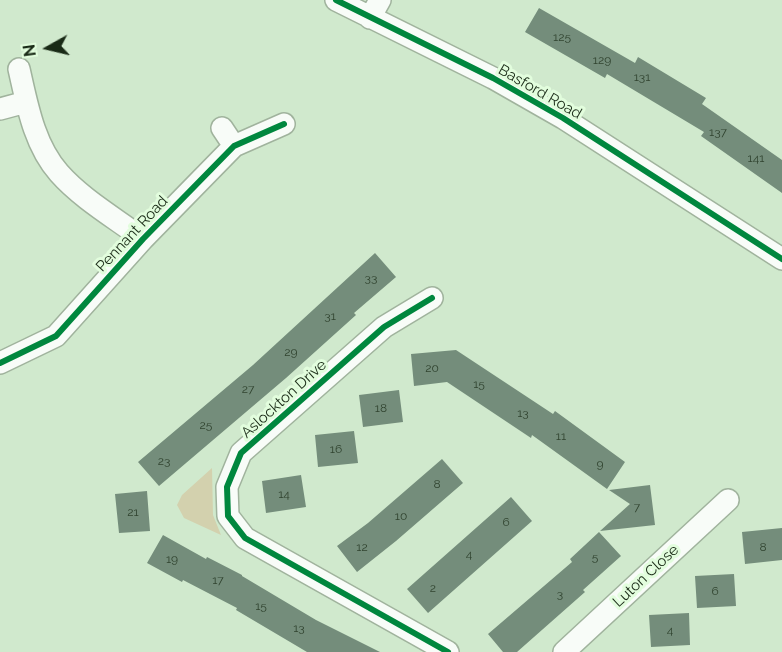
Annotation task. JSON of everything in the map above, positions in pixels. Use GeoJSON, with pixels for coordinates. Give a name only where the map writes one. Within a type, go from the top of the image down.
{"type":"FeatureCollection","features":[{"type":"Feature","properties":{"kind":"street","name":"Basford Road"},"geometry":{"type":"LineString","coordinates":[[336,0],[375,9],[563,118],[782,259]]}},
{"type":"Feature","properties":{"kind":"street","name":"Pennant Road"},"geometry":{"type":"LineString","coordinates":[[19,69],[26,102],[42,147],[57,171],[76,191],[143,239]]}},
{"type":"Feature","properties":{"kind":"street"},"geometry":{"type":"LineString","coordinates":[[0,109],[26,102]]}},
{"type":"Feature","properties":{"kind":"street","name":"Pennant Road"},"geometry":{"type":"LineString","coordinates":[[0,363],[56,336],[143,239],[234,146],[284,124]]}},
{"type":"Feature","properties":{"kind":"street"},"geometry":{"type":"LineString","coordinates":[[222,128],[234,146]]}},
{"type":"Feature","properties":{"kind":"street","name":"Aslockton Drive"},"geometry":{"type":"LineString","coordinates":[[432,298],[384,327],[241,453],[227,487],[228,516],[245,538],[448,652]]}},
{"type":"Feature","properties":{"kind":"street","name":"Luton Close"},"geometry":{"type":"LineString","coordinates":[[564,652],[728,500]]}},
{"type":"Feature","properties":{"kind":"shaded area"},"geometry":{"type":"Polygon","coordinates":[[[212,468],[213,515],[221,535],[184,518],[177,505],[182,495],[212,468]]]}},
{"type":"Feature","properties":{"kind":"building"},"geometry":{"type":"Polygon","coordinates":[[[539,8],[635,63],[638,57],[706,98],[702,104],[782,160],[782,193],[701,136],[704,132],[607,74],[605,78],[525,32],[539,8]]]}},
{"type":"Feature","properties":{"kind":"building"},"geometry":{"type":"Polygon","coordinates":[[[375,253],[396,277],[354,313],[356,315],[286,378],[159,486],[138,462],[253,365],[375,253]]]}},
{"type":"Feature","properties":{"kind":"building"},"geometry":{"type":"Polygon","coordinates":[[[456,350],[553,414],[555,411],[625,462],[607,489],[532,435],[531,438],[447,382],[414,386],[411,354],[456,350]]]}},
{"type":"Feature","properties":{"kind":"building"},"geometry":{"type":"Polygon","coordinates":[[[399,390],[403,422],[363,427],[359,395],[399,390]]]}},
{"type":"Feature","properties":{"kind":"building"},"geometry":{"type":"Polygon","coordinates":[[[354,431],[358,463],[318,467],[315,435],[354,431]]]}},
{"type":"Feature","properties":{"kind":"building"},"geometry":{"type":"Polygon","coordinates":[[[442,459],[463,483],[357,572],[337,546],[368,523],[442,459]]]}},
{"type":"Feature","properties":{"kind":"building"},"geometry":{"type":"Polygon","coordinates":[[[301,475],[306,507],[266,513],[262,481],[301,475]]]}},
{"type":"Feature","properties":{"kind":"building"},"geometry":{"type":"Polygon","coordinates":[[[650,485],[655,525],[600,531],[630,504],[609,490],[650,485]]]}},
{"type":"Feature","properties":{"kind":"building"},"geometry":{"type":"Polygon","coordinates":[[[147,491],[150,531],[119,533],[115,494],[147,491]]]}},
{"type":"Feature","properties":{"kind":"building"},"geometry":{"type":"Polygon","coordinates":[[[511,497],[532,521],[428,613],[407,589],[511,497]]]}},
{"type":"Feature","properties":{"kind":"building"},"geometry":{"type":"Polygon","coordinates":[[[782,528],[782,560],[745,564],[742,532],[782,528]]]}},
{"type":"Feature","properties":{"kind":"building"},"geometry":{"type":"Polygon","coordinates":[[[599,532],[621,556],[583,590],[585,592],[517,652],[503,652],[488,634],[572,562],[570,559],[599,532]]]}},
{"type":"Feature","properties":{"kind":"building"},"geometry":{"type":"Polygon","coordinates":[[[163,535],[206,559],[207,557],[242,575],[316,620],[380,652],[307,652],[236,610],[237,608],[147,563],[163,535]]]}},
{"type":"Feature","properties":{"kind":"building"},"geometry":{"type":"Polygon","coordinates":[[[734,574],[736,606],[697,608],[695,576],[734,574]]]}},
{"type":"Feature","properties":{"kind":"building"},"geometry":{"type":"Polygon","coordinates":[[[689,613],[690,645],[651,647],[649,615],[689,613]]]}},
{"type":"Feature","properties":{"kind":"cycle path"},"geometry":{"type":"LineString","coordinates":[[336,0],[493,78],[563,118],[782,259]]}},
{"type":"Feature","properties":{"kind":"cycle path"},"geometry":{"type":"LineString","coordinates":[[0,363],[56,336],[143,239],[234,146],[284,124]]}},
{"type":"Feature","properties":{"kind":"cycle path"},"geometry":{"type":"LineString","coordinates":[[432,298],[384,327],[241,453],[227,487],[228,516],[245,538],[448,652]]}}]}
